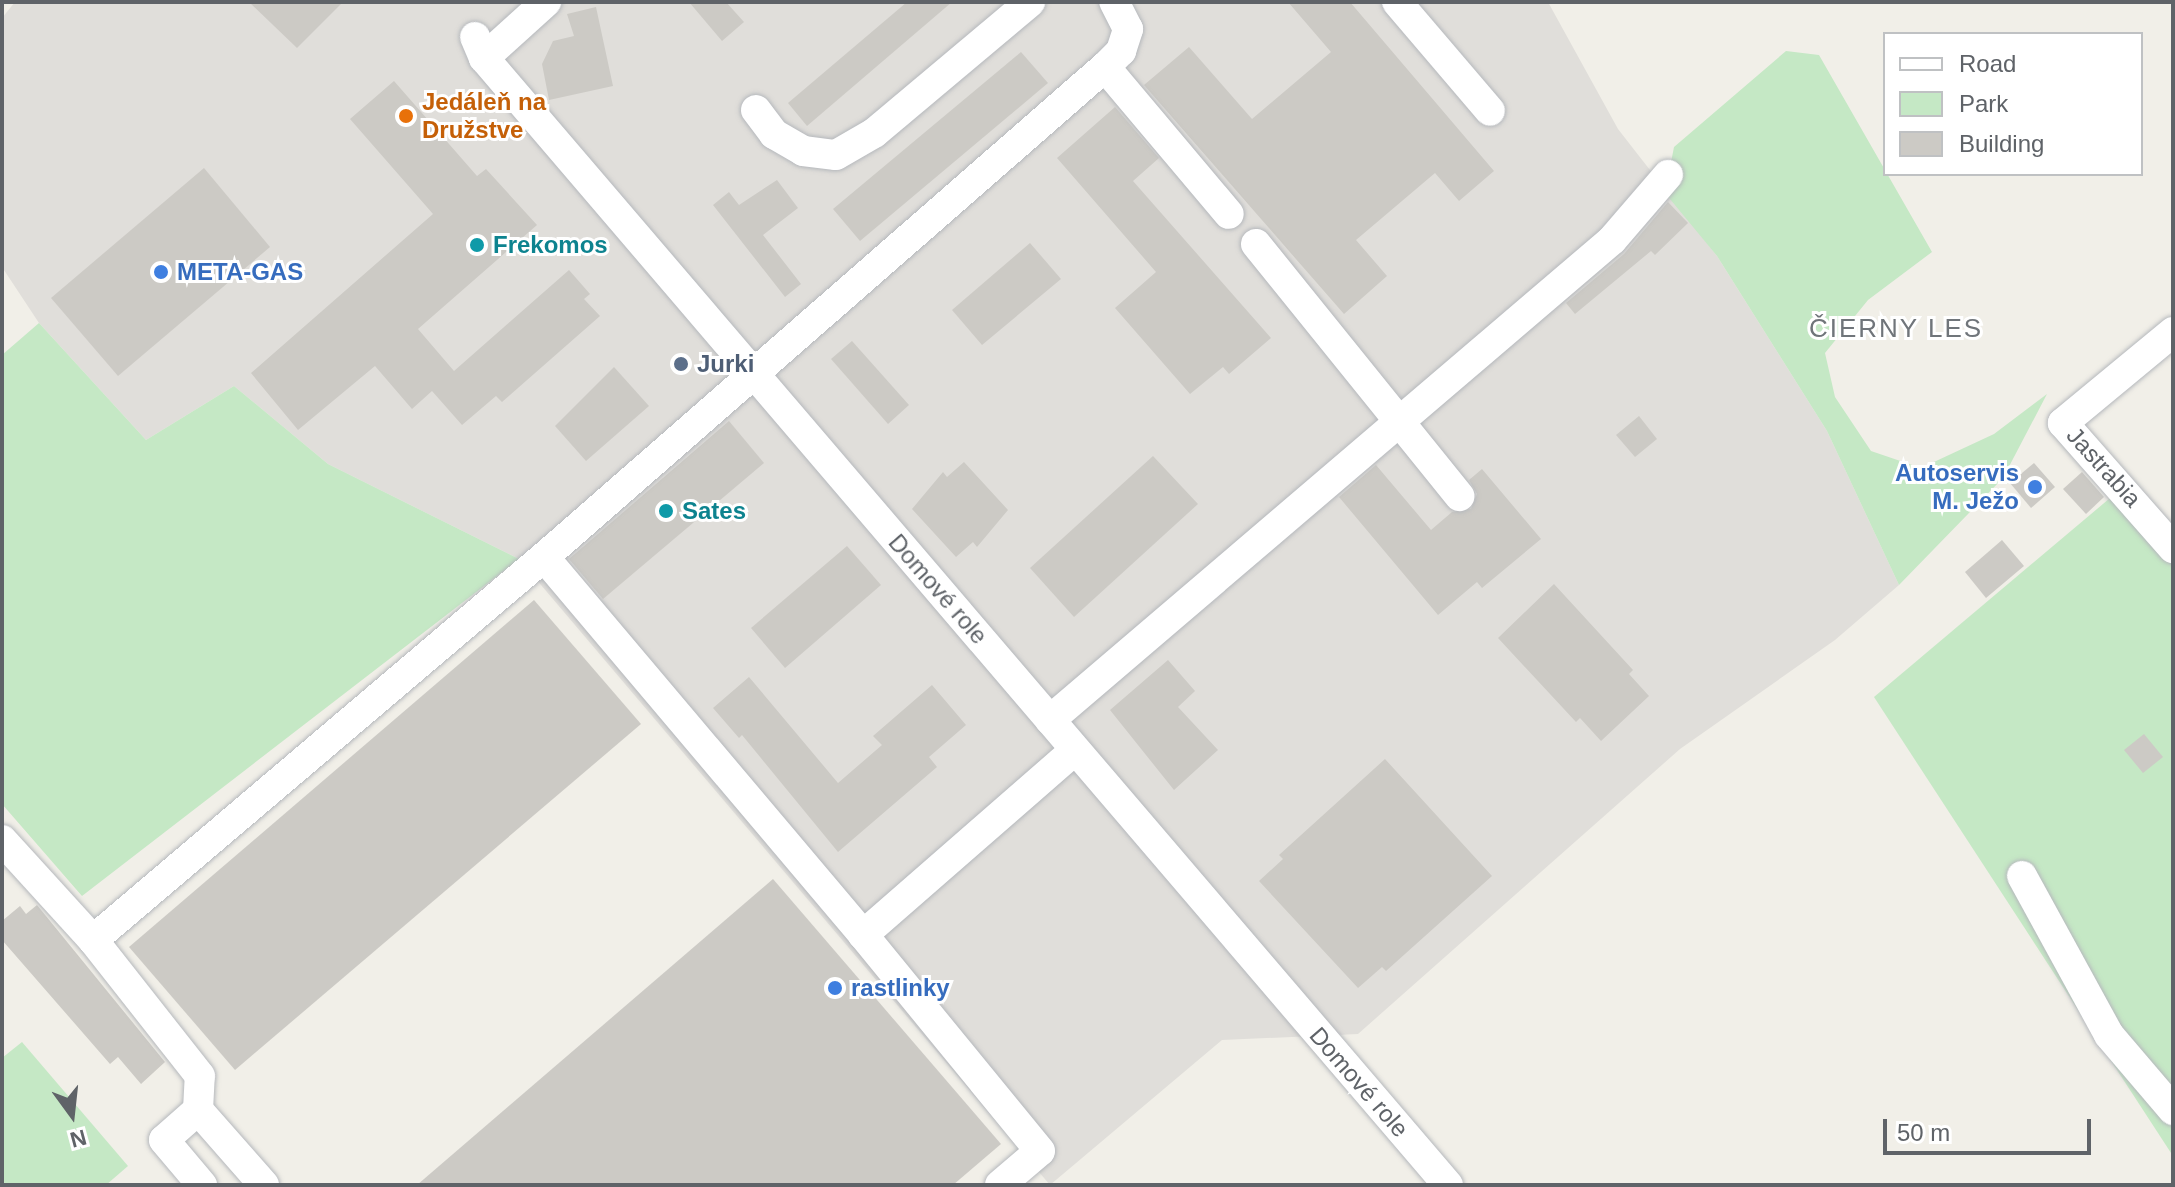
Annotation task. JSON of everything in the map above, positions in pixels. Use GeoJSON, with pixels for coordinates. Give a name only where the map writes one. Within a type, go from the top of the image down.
{"type":"FeatureCollection","features":[{"type":"Feature","properties":{"kind":"street","name":"Domové role"},"geometry":{"type":"LineString","coordinates":[[546,2],[479,47],[1448,1185]]}},
{"type":"Feature","properties":{"kind":"street"},"geometry":{"type":"LineString","coordinates":[[756,110],[774,134],[803,151],[836,155],[874,133],[1030,2]]}},
{"type":"Feature","properties":{"kind":"street"},"geometry":{"type":"LineString","coordinates":[[93,940],[544,557],[1105,67],[1121,51],[1128,29],[1114,2]]}},
{"type":"Feature","properties":{"kind":"street"},"geometry":{"type":"LineString","coordinates":[[1397,2],[1490,111]]}},
{"type":"Feature","properties":{"kind":"street"},"geometry":{"type":"LineString","coordinates":[[1105,67],[1229,214]]}},
{"type":"Feature","properties":{"kind":"street"},"geometry":{"type":"LineString","coordinates":[[1050,720],[1612,240],[1668,175]]}},
{"type":"Feature","properties":{"kind":"street"},"geometry":{"type":"LineString","coordinates":[[1256,244],[1459,496]]}},
{"type":"Feature","properties":{"kind":"street","name":"Jastrabia"},"geometry":{"type":"LineString","coordinates":[[2173,332],[2063,423],[2173,548]]}},
{"type":"Feature","properties":{"kind":"street"},"geometry":{"type":"LineString","coordinates":[[544,557],[863,935],[1040,1151],[1000,1185]]}},
{"type":"Feature","properties":{"kind":"street"},"geometry":{"type":"LineString","coordinates":[[863,935],[1075,750]]}},
{"type":"Feature","properties":{"kind":"street"},"geometry":{"type":"LineString","coordinates":[[2,840],[93,940],[200,1076],[198,1110],[264,1185]]}},
{"type":"Feature","properties":{"kind":"street"},"geometry":{"type":"LineString","coordinates":[[2022,876],[2109,1035],[2173,1110]]}},
{"type":"Feature","properties":{"kind":"street"},"geometry":{"type":"LineString","coordinates":[[198,1110],[164,1140],[202,1185]]}},
{"type":"Feature","properties":{"kind":"shaded area"},"geometry":{"type":"Polygon","coordinates":[[[15,2],[1548,2],[1618,129],[1717,256],[1827,431],[1899,585],[1835,640],[1680,749],[1358,1034],[1222,1040],[1050,1185],[519,559],[328,464],[234,386],[146,440],[39,323],[2,267],[2,18],[15,2]]]}},
{"type":"Feature","properties":{"kind":"green space"},"geometry":{"type":"Polygon","coordinates":[[[1786,51],[1819,55],[1883,167],[1883,176],[1888,176],[1932,252],[1868,300],[1825,353],[1835,397],[1871,451],[1921,468],[1994,434],[2047,394],[2003,478],[1899,585],[1827,431],[1717,256],[1665,193],[1674,147],[1786,51]]]}},
{"type":"Feature","properties":{"kind":"green space"},"geometry":{"type":"Polygon","coordinates":[[[39,323],[146,440],[234,386],[328,464],[519,559],[82,896],[2,804],[2,355],[39,323]]]}},
{"type":"Feature","properties":{"kind":"green space"},"geometry":{"type":"Polygon","coordinates":[[[2116,493],[2173,561],[2173,1156],[1874,697],[2116,493]]]}},
{"type":"Feature","properties":{"kind":"green space"},"geometry":{"type":"Polygon","coordinates":[[[22,1042],[128,1166],[106,1185],[2,1185],[2,1058],[22,1042]]]}},
{"type":"Feature","properties":{"kind":"building"},"geometry":{"type":"Polygon","coordinates":[[[249,2],[343,2],[297,48],[249,2]]]}},
{"type":"Feature","properties":{"kind":"building"},"geometry":{"type":"Polygon","coordinates":[[[689,2],[726,2],[744,22],[722,41],[689,2]]]}},
{"type":"Feature","properties":{"kind":"building"},"geometry":{"type":"Polygon","coordinates":[[[907,2],[952,2],[807,126],[788,103],[907,2]]]}},
{"type":"Feature","properties":{"kind":"building"},"geometry":{"type":"Polygon","coordinates":[[[1288,2],[1350,2],[1494,171],[1459,201],[1435,173],[1356,240],[1387,276],[1344,314],[1144,85],[1189,47],[1252,119],[1331,52],[1288,2]]]}},
{"type":"Feature","properties":{"kind":"building"},"geometry":{"type":"Polygon","coordinates":[[[596,7],[613,86],[549,100],[542,64],[553,41],[574,36],[567,14],[596,7]]]}},
{"type":"Feature","properties":{"kind":"building"},"geometry":{"type":"Polygon","coordinates":[[[1021,52],[1048,83],[860,241],[833,209],[1021,52]]]}},
{"type":"Feature","properties":{"kind":"building"},"geometry":{"type":"Polygon","coordinates":[[[394,81],[477,176],[486,169],[537,225],[418,329],[454,371],[569,270],[590,294],[584,299],[600,316],[502,402],[496,396],[462,425],[432,391],[412,409],[375,366],[298,430],[251,373],[433,214],[350,119],[394,81]]]}},
{"type":"Feature","properties":{"kind":"building"},"geometry":{"type":"Polygon","coordinates":[[[1115,107],[1159,158],[1133,181],[1271,338],[1229,374],[1223,367],[1190,394],[1115,308],[1156,272],[1057,158],[1115,107]]]}},
{"type":"Feature","properties":{"kind":"building","name":"META-GAS"},"geometry":{"type":"Polygon","coordinates":[[[204,168],[270,247],[118,376],[51,298],[204,168]]]}},
{"type":"Feature","properties":{"kind":"building"},"geometry":{"type":"Polygon","coordinates":[[[777,180],[798,208],[763,235],[801,284],[785,297],[713,205],[729,192],[739,205],[777,180]]]}},
{"type":"Feature","properties":{"kind":"building"},"geometry":{"type":"Polygon","coordinates":[[[1668,202],[1688,223],[1655,255],[1651,251],[1575,314],[1566,303],[1624,254],[1668,202]]]}},
{"type":"Feature","properties":{"kind":"building"},"geometry":{"type":"Polygon","coordinates":[[[1030,243],[1061,279],[982,345],[952,310],[1030,243]]]}},
{"type":"Feature","properties":{"kind":"building"},"geometry":{"type":"Polygon","coordinates":[[[852,341],[909,405],[888,424],[831,359],[852,341]]]}},
{"type":"Feature","properties":{"kind":"building"},"geometry":{"type":"Polygon","coordinates":[[[614,367],[649,406],[586,461],[555,426],[614,367]]]}},
{"type":"Feature","properties":{"kind":"building"},"geometry":{"type":"Polygon","coordinates":[[[1639,416],[1657,439],[1635,457],[1616,435],[1639,416]]]}},
{"type":"Feature","properties":{"kind":"building","name":"Sates"},"geometry":{"type":"Polygon","coordinates":[[[729,421],[764,463],[603,599],[569,559],[729,421]]]}},
{"type":"Feature","properties":{"kind":"building"},"geometry":{"type":"Polygon","coordinates":[[[1153,456],[1198,504],[1074,617],[1030,568],[1153,456]]]}},
{"type":"Feature","properties":{"kind":"building"},"geometry":{"type":"Polygon","coordinates":[[[964,462],[1008,510],[977,547],[973,542],[956,557],[912,509],[943,472],[947,477],[964,462]]]}},
{"type":"Feature","properties":{"kind":"building"},"geometry":{"type":"Polygon","coordinates":[[[2034,463],[2055,487],[2031,508],[2010,483],[2034,463]]]}},
{"type":"Feature","properties":{"kind":"building"},"geometry":{"type":"Polygon","coordinates":[[[1376,465],[1431,530],[1452,512],[1471,509],[1477,494],[1469,480],[1482,469],[1541,539],[1482,588],[1477,582],[1438,615],[1339,497],[1376,465]]]}},
{"type":"Feature","properties":{"kind":"building"},"geometry":{"type":"Polygon","coordinates":[[[2082,472],[2104,497],[2086,514],[2063,489],[2082,472]]]}},
{"type":"Feature","properties":{"kind":"building"},"geometry":{"type":"Polygon","coordinates":[[[2002,540],[2024,566],[1986,598],[1965,572],[2002,540]]]}},
{"type":"Feature","properties":{"kind":"building"},"geometry":{"type":"Polygon","coordinates":[[[847,546],[881,585],[785,668],[751,628],[847,546]]]}},
{"type":"Feature","properties":{"kind":"building"},"geometry":{"type":"Polygon","coordinates":[[[1554,584],[1633,670],[1629,674],[1649,696],[1601,741],[1580,718],[1576,722],[1498,638],[1554,584]]]}},
{"type":"Feature","properties":{"kind":"building"},"geometry":{"type":"Polygon","coordinates":[[[534,600],[641,724],[235,1070],[129,947],[534,600]]]}},
{"type":"Feature","properties":{"kind":"building"},"geometry":{"type":"Polygon","coordinates":[[[1168,660],[1195,691],[1178,707],[1218,750],[1174,790],[1110,710],[1168,660]]]}},
{"type":"Feature","properties":{"kind":"building"},"geometry":{"type":"Polygon","coordinates":[[[749,677],[838,783],[882,745],[873,736],[932,685],[966,725],[929,757],[937,767],[838,852],[742,735],[739,738],[713,708],[749,677]]]}},
{"type":"Feature","properties":{"kind":"building"},"geometry":{"type":"Polygon","coordinates":[[[2144,734],[2163,757],[2143,773],[2124,750],[2144,734]]]}},
{"type":"Feature","properties":{"kind":"building"},"geometry":{"type":"Polygon","coordinates":[[[1385,759],[1492,876],[1386,971],[1382,967],[1358,988],[1259,881],[1283,859],[1279,855],[1385,759]]]}},
{"type":"Feature","properties":{"kind":"building"},"geometry":{"type":"Polygon","coordinates":[[[773,879],[1001,1144],[953,1185],[417,1185],[773,879]]]}},
{"type":"Feature","properties":{"kind":"building"},"geometry":{"type":"Polygon","coordinates":[[[37,905],[165,1062],[141,1084],[118,1057],[110,1064],[2,940],[2,921],[20,906],[26,914],[37,905]]]}},
{"type":"Feature","properties":{"kind":"place","name":"Jedáleň na Družstve"},"geometry":{"type":"Point","coordinates":[406,116]}},
{"type":"Feature","properties":{"kind":"place","name":"Frekomos"},"geometry":{"type":"Point","coordinates":[477,245]}},
{"type":"Feature","properties":{"kind":"place","name":"META-GAS"},"geometry":{"type":"Point","coordinates":[161,272]}},
{"type":"Feature","properties":{"kind":"place","name":"Jurki"},"geometry":{"type":"Point","coordinates":[681,364]}},
{"type":"Feature","properties":{"kind":"place","name":"Autoservis M. Ježo"},"geometry":{"type":"Point","coordinates":[2035,487]}},
{"type":"Feature","properties":{"kind":"place","name":"Sates"},"geometry":{"type":"Point","coordinates":[666,511]}},
{"type":"Feature","properties":{"kind":"place","name":"rastlinky"},"geometry":{"type":"Point","coordinates":[835,988]}},
{"type":"Feature","properties":{"kind":"district","name":"ČIERNY LES"},"geometry":{"type":"Point","coordinates":[1896,329]}}]}
